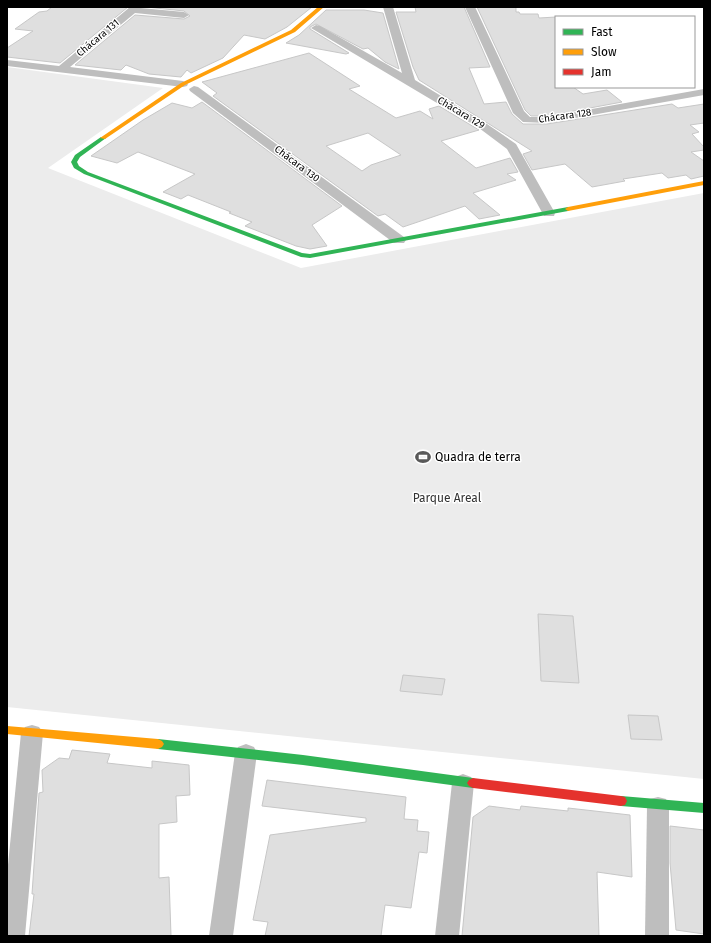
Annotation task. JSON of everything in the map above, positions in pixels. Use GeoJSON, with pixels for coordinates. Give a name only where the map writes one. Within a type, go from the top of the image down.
{"type":"FeatureCollection","features":[{"type":"Feature","properties":{"kind":"street"},"geometry":{"type":"LineString","coordinates":[[321,7],[293,31],[189,87],[77,156],[74,162],[76,167],[86,173],[301,255],[323,254],[704,183]]}},
{"type":"Feature","properties":{"kind":"street"},"geometry":{"type":"LineString","coordinates":[[388,7],[410,82]]}},
{"type":"Feature","properties":{"kind":"street","name":"Chácara 128"},"geometry":{"type":"LineString","coordinates":[[470,7],[519,113],[527,120],[547,120],[704,92]]}},
{"type":"Feature","properties":{"kind":"street"},"geometry":{"type":"LineString","coordinates":[[134,9],[184,15]]}},
{"type":"Feature","properties":{"kind":"street","name":"Chácara 131"},"geometry":{"type":"LineString","coordinates":[[61,70],[134,9]]}},
{"type":"Feature","properties":{"kind":"street","name":"Chácara 129"},"geometry":{"type":"LineString","coordinates":[[316,28],[483,126],[512,147],[549,213]]}},
{"type":"Feature","properties":{"kind":"street"},"geometry":{"type":"LineString","coordinates":[[7,63],[189,87]]}},
{"type":"Feature","properties":{"kind":"street","name":"Chácara 130"},"geometry":{"type":"LineString","coordinates":[[189,87],[399,240]]}},
{"type":"Feature","properties":{"kind":"street"},"geometry":{"type":"LineString","coordinates":[[7,730],[246,753],[464,783],[658,806],[704,808]]}},
{"type":"Feature","properties":{"kind":"street"},"geometry":{"type":"LineString","coordinates":[[13,936],[32,733]]}},
{"type":"Feature","properties":{"kind":"street"},"geometry":{"type":"LineString","coordinates":[[221,936],[246,753]]}},
{"type":"Feature","properties":{"kind":"street"},"geometry":{"type":"LineString","coordinates":[[447,936],[464,783]]}},
{"type":"Feature","properties":{"kind":"street"},"geometry":{"type":"LineString","coordinates":[[657,936],[658,806]]}},
{"type":"Feature","properties":{"kind":"green space","name":"Parque Areal"},"geometry":{"type":"Polygon","coordinates":[[[7,67],[163,88],[48,168],[301,268],[704,193],[704,779],[7,707],[7,67]]]}},
{"type":"Feature","properties":{"kind":"building"},"geometry":{"type":"Polygon","coordinates":[[[52,7],[128,7],[60,63],[7,57],[7,48],[33,31],[15,29],[39,12],[47,11],[52,7]]]}},
{"type":"Feature","properties":{"kind":"building"},"geometry":{"type":"Polygon","coordinates":[[[146,7],[312,7],[287,27],[265,39],[244,35],[223,58],[191,73],[187,70],[181,77],[149,74],[126,65],[121,70],[75,65],[135,15],[184,19],[190,16],[184,11],[146,7]]]}},
{"type":"Feature","properties":{"kind":"building"},"geometry":{"type":"Polygon","coordinates":[[[415,7],[464,7],[490,67],[469,68],[484,104],[506,102],[512,114],[523,124],[547,124],[672,104],[678,108],[704,104],[704,123],[690,125],[699,132],[692,134],[704,147],[704,150],[691,152],[704,161],[704,176],[691,179],[686,175],[668,178],[662,173],[623,179],[625,181],[592,187],[565,164],[532,170],[523,154],[532,151],[419,80],[413,67],[396,12],[416,12],[415,7]]]}},
{"type":"Feature","properties":{"kind":"building"},"geometry":{"type":"Polygon","coordinates":[[[477,7],[516,7],[516,12],[519,12],[520,14],[538,14],[539,18],[555,17],[555,88],[574,88],[583,94],[607,90],[622,102],[547,116],[531,116],[525,110],[477,7]]]}},
{"type":"Feature","properties":{"kind":"building"},"geometry":{"type":"Polygon","coordinates":[[[326,10],[364,10],[383,13],[399,69],[385,62],[368,48],[363,49],[316,24],[310,27],[310,29],[349,53],[346,54],[286,43],[299,35],[326,10]]]}},
{"type":"Feature","properties":{"kind":"building"},"geometry":{"type":"Polygon","coordinates":[[[309,53],[360,86],[349,89],[396,118],[420,111],[433,119],[429,109],[439,106],[479,130],[441,141],[476,168],[510,158],[518,172],[507,174],[516,180],[473,193],[500,215],[479,219],[465,206],[403,227],[385,214],[378,216],[213,96],[217,93],[202,82],[309,53]],[[368,133],[326,146],[362,171],[371,165],[401,155],[368,133]]]}},
{"type":"Feature","properties":{"kind":"building"},"geometry":{"type":"Polygon","coordinates":[[[202,102],[342,206],[312,225],[327,246],[310,249],[296,246],[245,226],[252,222],[229,213],[231,212],[188,195],[181,199],[163,192],[195,174],[138,152],[117,163],[91,156],[143,120],[172,103],[192,108],[202,102]]]}},
{"type":"Feature","properties":{"kind":"building"},"geometry":{"type":"Polygon","coordinates":[[[538,614],[573,616],[579,683],[541,681],[538,614]]]}},
{"type":"Feature","properties":{"kind":"building"},"geometry":{"type":"Polygon","coordinates":[[[403,675],[445,679],[442,695],[400,691],[403,675]]]}},
{"type":"Feature","properties":{"kind":"building"},"geometry":{"type":"Polygon","coordinates":[[[628,715],[658,716],[662,740],[631,739],[628,715]]]}},
{"type":"Feature","properties":{"kind":"building"},"geometry":{"type":"Polygon","coordinates":[[[72,750],[110,754],[107,763],[152,768],[152,761],[189,765],[190,795],[176,796],[177,822],[159,824],[159,878],[169,877],[171,936],[29,936],[34,894],[32,894],[39,793],[43,792],[42,770],[59,758],[69,759],[72,750]]]}},
{"type":"Feature","properties":{"kind":"building"},"geometry":{"type":"Polygon","coordinates":[[[267,780],[406,797],[404,819],[418,820],[417,831],[429,832],[427,853],[419,852],[411,908],[385,905],[381,936],[265,936],[268,922],[253,920],[270,835],[366,822],[366,818],[262,806],[267,780]]]}},
{"type":"Feature","properties":{"kind":"building"},"geometry":{"type":"Polygon","coordinates":[[[489,806],[520,810],[521,806],[568,811],[568,808],[630,815],[632,877],[597,872],[599,936],[462,936],[473,817],[489,806]]]}},
{"type":"Feature","properties":{"kind":"building"},"geometry":{"type":"Polygon","coordinates":[[[670,826],[704,830],[704,934],[676,930],[670,863],[670,826]]]}},
{"type":"Feature","properties":{"kind":"traffic: fast"},"geometry":{"type":"LineString","coordinates":[[103,138],[77,156],[74,162],[76,167],[86,173],[301,255],[310,256],[568,209]]}},
{"type":"Feature","properties":{"kind":"traffic: fast"},"geometry":{"type":"LineString","coordinates":[[158,744],[303,760],[473,783]]}},
{"type":"Feature","properties":{"kind":"traffic: fast"},"geometry":{"type":"LineString","coordinates":[[621,801],[704,808]]}},
{"type":"Feature","properties":{"kind":"traffic: slow"},"geometry":{"type":"LineString","coordinates":[[103,138],[183,84],[293,31],[321,7]]}},
{"type":"Feature","properties":{"kind":"traffic: slow"},"geometry":{"type":"LineString","coordinates":[[568,209],[704,183]]}},
{"type":"Feature","properties":{"kind":"traffic: slow"},"geometry":{"type":"LineString","coordinates":[[7,730],[158,744]]}},
{"type":"Feature","properties":{"kind":"traffic: jam"},"geometry":{"type":"LineString","coordinates":[[473,783],[621,801]]}},
{"type":"Feature","properties":{"kind":"place","name":"Quadra de terra"},"geometry":{"type":"Point","coordinates":[423,457]}}]}
